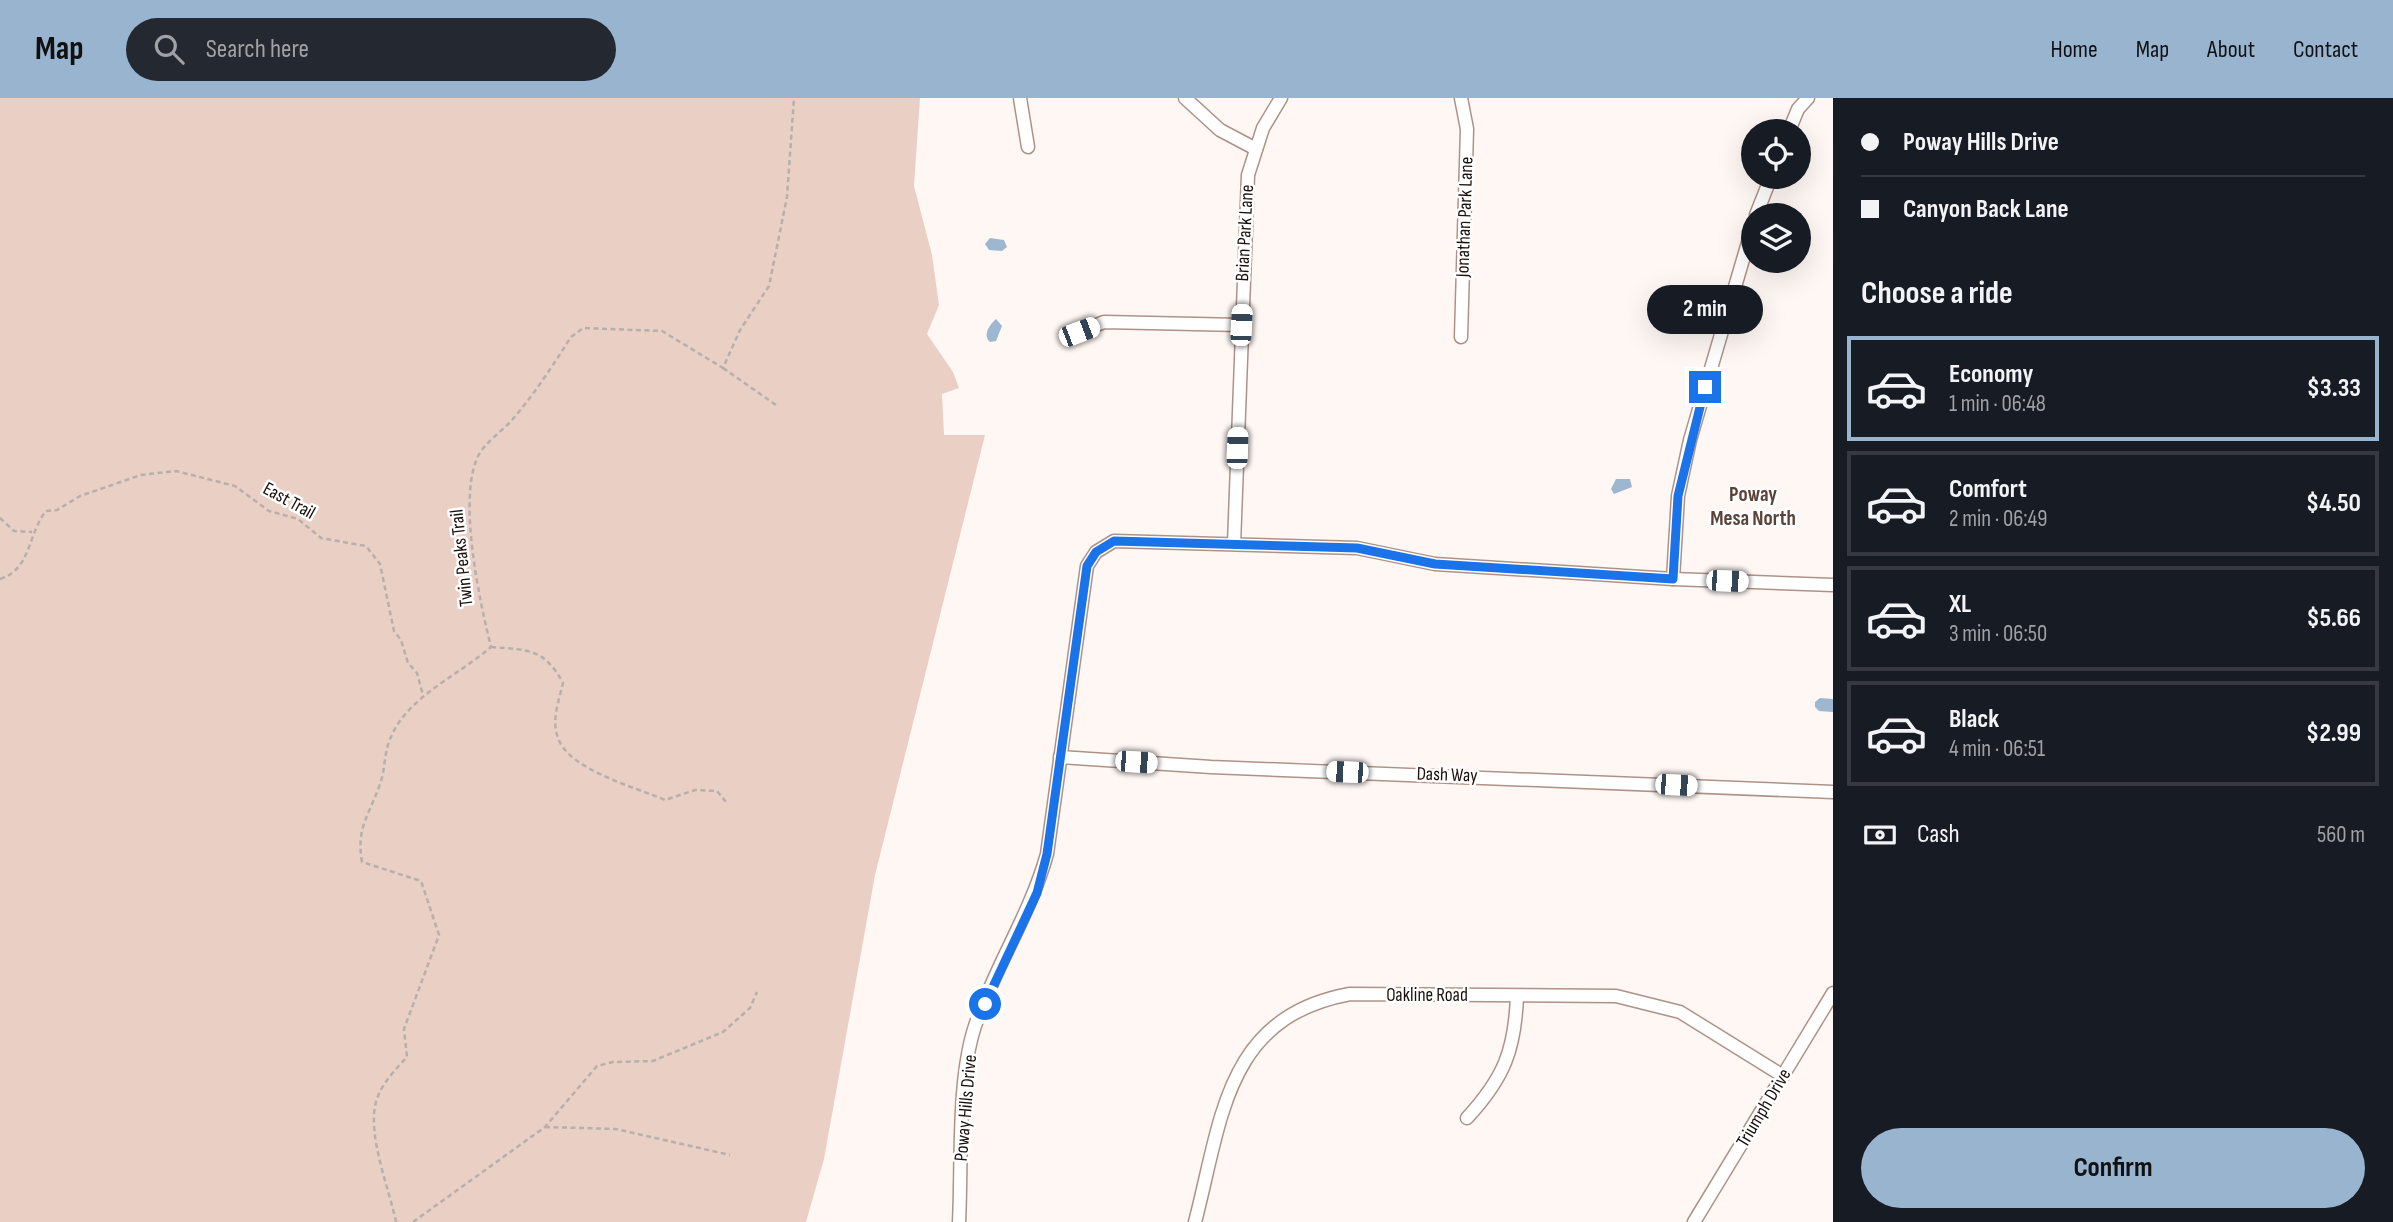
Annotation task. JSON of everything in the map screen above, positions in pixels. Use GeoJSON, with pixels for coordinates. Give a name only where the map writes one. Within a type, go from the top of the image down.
{"type":"FeatureCollection","features":[{"type":"Feature","properties":{"kind":"street"},"geometry":{"type":"LineString","coordinates":[[1020,98],[1028,147]]}},
{"type":"Feature","properties":{"kind":"street"},"geometry":{"type":"LineString","coordinates":[[1185,98],[1220,130],[1256,149]]}},
{"type":"Feature","properties":{"kind":"street","name":"Brian Park Lane"},"geometry":{"type":"LineString","coordinates":[[1234,544],[1248,175],[1256,149],[1281,98]]}},
{"type":"Feature","properties":{"kind":"street","name":"Jonathan Park Lane"},"geometry":{"type":"LineString","coordinates":[[1461,98],[1467,129],[1461,337]]}},
{"type":"Feature","properties":{"kind":"street"},"geometry":{"type":"LineString","coordinates":[[1794,119],[1798,109],[1808,98]]}},
{"type":"Feature","properties":{"kind":"street"},"geometry":{"type":"LineString","coordinates":[[1673,579],[1678,496],[1690,440],[1741,266]]}},
{"type":"Feature","properties":{"kind":"street"},"geometry":{"type":"LineString","coordinates":[[1079,332],[1104,322],[1241,325]]}},
{"type":"Feature","properties":{"kind":"street","name":"Poway Hills Drive"},"geometry":{"type":"LineString","coordinates":[[959,1222],[966,1072],[975,1026],[1037,893],[1047,854],[1087,566],[1096,552],[1114,541],[1234,544]]}},
{"type":"Feature","properties":{"kind":"street"},"geometry":{"type":"LineString","coordinates":[[1234,544],[1357,548],[1435,564],[1673,579],[1833,585]]}},
{"type":"Feature","properties":{"kind":"street","name":"Dash Way"},"geometry":{"type":"LineString","coordinates":[[1060,757],[1211,767],[1833,792]]}},
{"type":"Feature","properties":{"kind":"street","name":"Triumph Drive"},"geometry":{"type":"LineString","coordinates":[[1694,1222],[1833,993]]}},
{"type":"Feature","properties":{"kind":"street","name":"Oakline Road"},"geometry":{"type":"LineString","coordinates":[[1195,1222],[1233,1081],[1246,1056],[1277,1022],[1320,1000],[1350,995],[1616,996],[1680,1012],[1783,1076]]}},
{"type":"Feature","properties":{"kind":"street"},"geometry":{"type":"LineString","coordinates":[[1467,1118],[1490,1093],[1508,1060],[1516,1030],[1517,996]]}},
{"type":"Feature","properties":{"kind":"path"},"geometry":{"type":"LineString","coordinates":[[723,368],[740,330],[769,286],[787,197],[794,98]]}},
{"type":"Feature","properties":{"kind":"path","name":"Twin Peaks Trail"},"geometry":{"type":"LineString","coordinates":[[491,647],[477,595],[470,492],[480,452],[512,420],[571,337],[583,328],[662,331],[723,368],[776,405]]}},
{"type":"Feature","properties":{"kind":"path","name":"East Trail"},"geometry":{"type":"LineString","coordinates":[[0,579],[18,569],[29,550],[32,533],[46,512],[57,510],[80,496],[141,475],[176,471],[235,486],[269,511],[298,519],[321,538],[366,546],[380,564],[394,631],[401,640],[408,663],[417,673],[424,695]]}},
{"type":"Feature","properties":{"kind":"path"},"geometry":{"type":"LineString","coordinates":[[0,518],[14,531],[32,533]]}},
{"type":"Feature","properties":{"kind":"path"},"geometry":{"type":"LineString","coordinates":[[396,1222],[373,1129],[376,1102],[386,1080],[407,1056],[404,1028],[439,935],[421,881],[362,862],[358,839],[381,782],[389,740],[424,695],[465,670],[491,647],[532,650],[553,664],[563,683],[555,715],[557,736],[565,752],[581,764],[665,800],[695,790],[717,791],[726,802]]}},
{"type":"Feature","properties":{"kind":"path"},"geometry":{"type":"LineString","coordinates":[[413,1222],[545,1127],[597,1066],[613,1062],[653,1060],[723,1032],[750,1008],[757,992]]}},
{"type":"Feature","properties":{"kind":"path"},"geometry":{"type":"LineString","coordinates":[[545,1127],[616,1129],[730,1155]]}},
{"type":"Feature","properties":{"kind":"shaded area"},"geometry":{"type":"Polygon","coordinates":[[[0,98],[920,98],[914,186],[932,255],[939,305],[927,334],[953,372],[959,388],[942,394],[944,435],[985,435],[875,875],[824,1159],[806,1222],[0,1222],[0,98]]]}},
{"type":"Feature","properties":{"kind":"water"},"geometry":{"type":"Polygon","coordinates":[[[990,238],[1004,240],[1007,247],[1002,251],[989,250],[985,244],[990,238]]]}},
{"type":"Feature","properties":{"kind":"water"},"geometry":{"type":"Polygon","coordinates":[[[996,319],[1002,326],[996,341],[990,342],[987,333],[996,319]]]}},
{"type":"Feature","properties":{"kind":"water"},"geometry":{"type":"Polygon","coordinates":[[[1616,479],[1630,479],[1632,487],[1614,494],[1611,489],[1616,479]]]}},
{"type":"Feature","properties":{"kind":"water"},"geometry":{"type":"Polygon","coordinates":[[[1820,698],[1833,699],[1833,712],[1819,711],[1815,707],[1815,702],[1820,698]]]}},
{"type":"Feature","properties":{"kind":"district","name":"Poway Mesa North"},"geometry":{"type":"Point","coordinates":[1753,506]}},
{"type":"Feature","properties":{"kind":"route"},"geometry":{"type":"LineString","coordinates":[[985,1004],[1037,893],[1047,854],[1087,566],[1096,552],[1114,541],[1357,548],[1435,564],[1673,579],[1678,496],[1705,387]]}}]}
